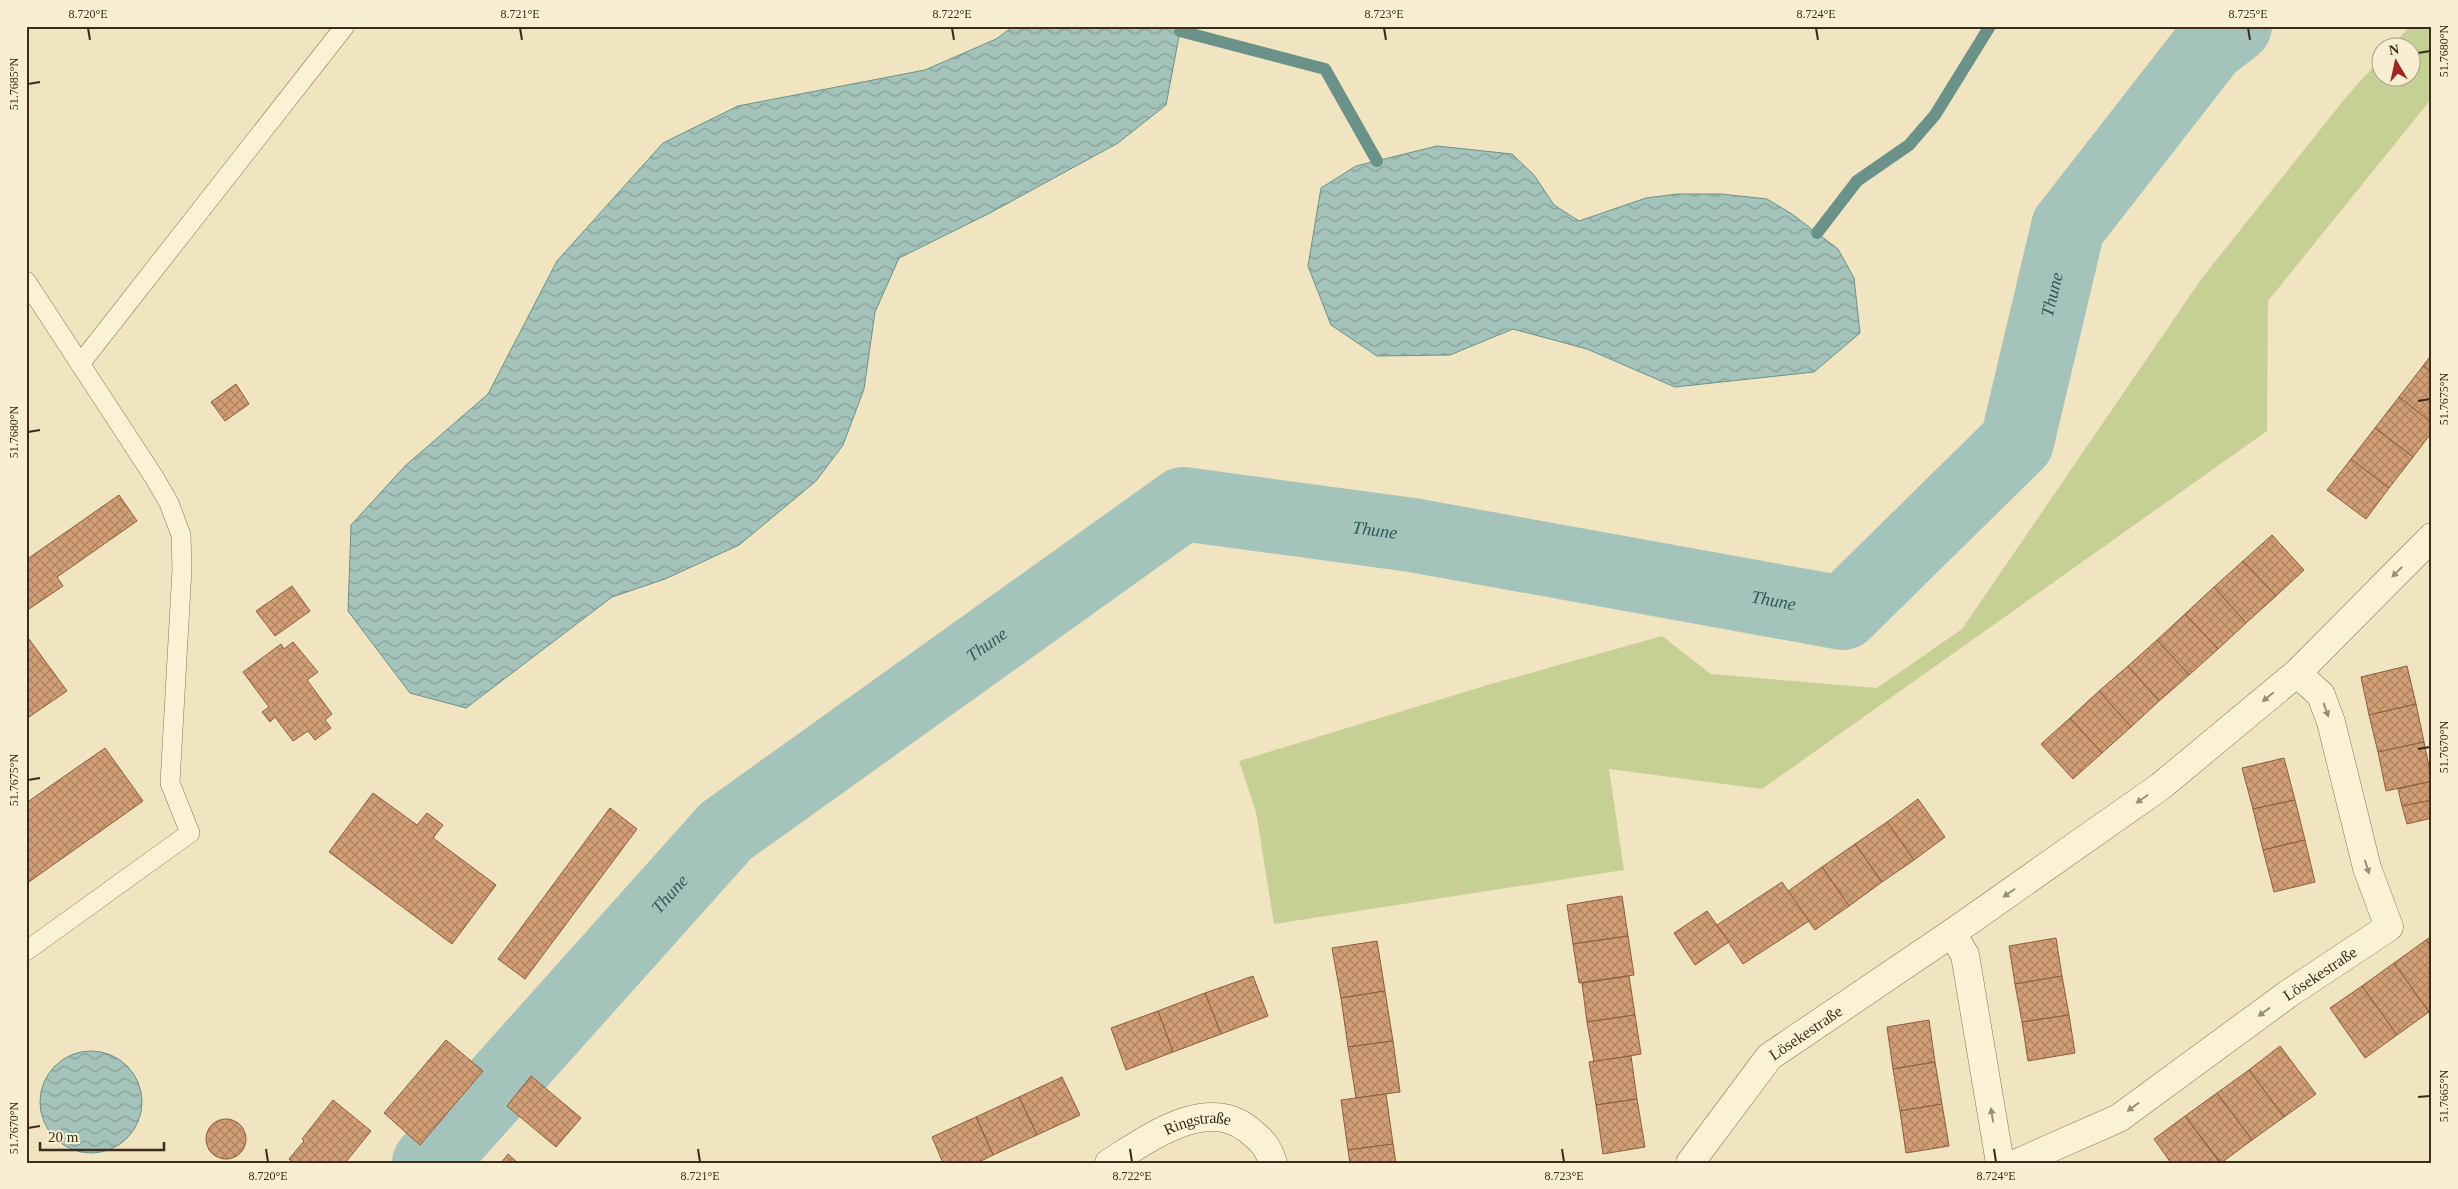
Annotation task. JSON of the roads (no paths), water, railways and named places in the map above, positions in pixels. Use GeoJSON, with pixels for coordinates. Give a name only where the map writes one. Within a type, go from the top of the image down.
{"type":"FeatureCollection","features":[{"type":"Feature","properties":{"kind":"street","name":"Lösekestraße"},"geometry":{"type":"LineString","coordinates":[[1690,1163],[1769,1057],[1952,933],[2161,786],[2297,672],[2432,537]]}},
{"type":"Feature","properties":{"kind":"street","name":"Lösekestraße"},"geometry":{"type":"LineString","coordinates":[[2017,1163],[2119,1118],[2288,994],[2389,927],[2367,868],[2331,722],[2321,695],[2297,672]]}},
{"type":"Feature","properties":{"kind":"street"},"geometry":{"type":"LineString","coordinates":[[1952,933],[1966,955],[2000,1163]]}},
{"type":"Feature","properties":{"kind":"street","name":"Ringstraße"},"geometry":{"type":"LineString","coordinates":[[1109,1163],[1169,1127],[1216,1115],[1242,1125],[1268,1145],[1273,1163]]}},
{"type":"Feature","properties":{"kind":"lane"},"geometry":{"type":"LineString","coordinates":[[80,364],[345,26]]}},
{"type":"Feature","properties":{"kind":"lane"},"geometry":{"type":"LineString","coordinates":[[26,281],[169,502],[181,535],[182,569],[170,783],[190,833],[26,951]]}},
{"type":"Feature","properties":{"kind":"water"},"geometry":{"type":"Polygon","coordinates":[[[1014,26],[1181,26],[1166,105],[1118,143],[988,214],[899,258],[875,312],[864,389],[843,445],[816,481],[739,545],[665,579],[612,597],[466,708],[410,693],[348,611],[351,525],[405,466],[488,394],[557,261],[663,143],[738,106],[925,70],[996,39],[1014,26]]]}},
{"type":"Feature","properties":{"kind":"water"},"geometry":{"type":"Polygon","coordinates":[[[1437,146],[1512,154],[1534,175],[1554,205],[1579,221],[1646,198],[1678,194],[1721,194],[1767,199],[1792,214],[1838,249],[1854,278],[1860,333],[1814,372],[1675,387],[1587,349],[1513,329],[1450,355],[1377,356],[1331,325],[1308,266],[1321,188],[1356,166],[1437,146]]]}},
{"type":"Feature","properties":{"kind":"water"},"geometry":{"type":"Polygon","coordinates":[[[91,1051],[111,1055],[127,1066],[138,1082],[142,1102],[138,1122],[127,1138],[111,1149],[91,1153],[71,1149],[55,1138],[44,1122],[40,1102],[44,1082],[55,1066],[71,1055],[91,1051]]]}},
{"type":"Feature","properties":{"kind":"waterway"},"geometry":{"type":"LineString","coordinates":[[1817,233],[1857,181],[1909,145],[1935,115],[1990,26]]}},
{"type":"Feature","properties":{"kind":"waterway","name":"Thune"},"geometry":{"type":"LineString","coordinates":[[429,1163],[726,831],[1183,504],[1412,535],[1843,613],[2017,442],[2068,227],[2209,46],[2235,26]]}},
{"type":"Feature","properties":{"kind":"waterway"},"geometry":{"type":"LineString","coordinates":[[1180,31],[1325,69],[1377,161]]}}]}
